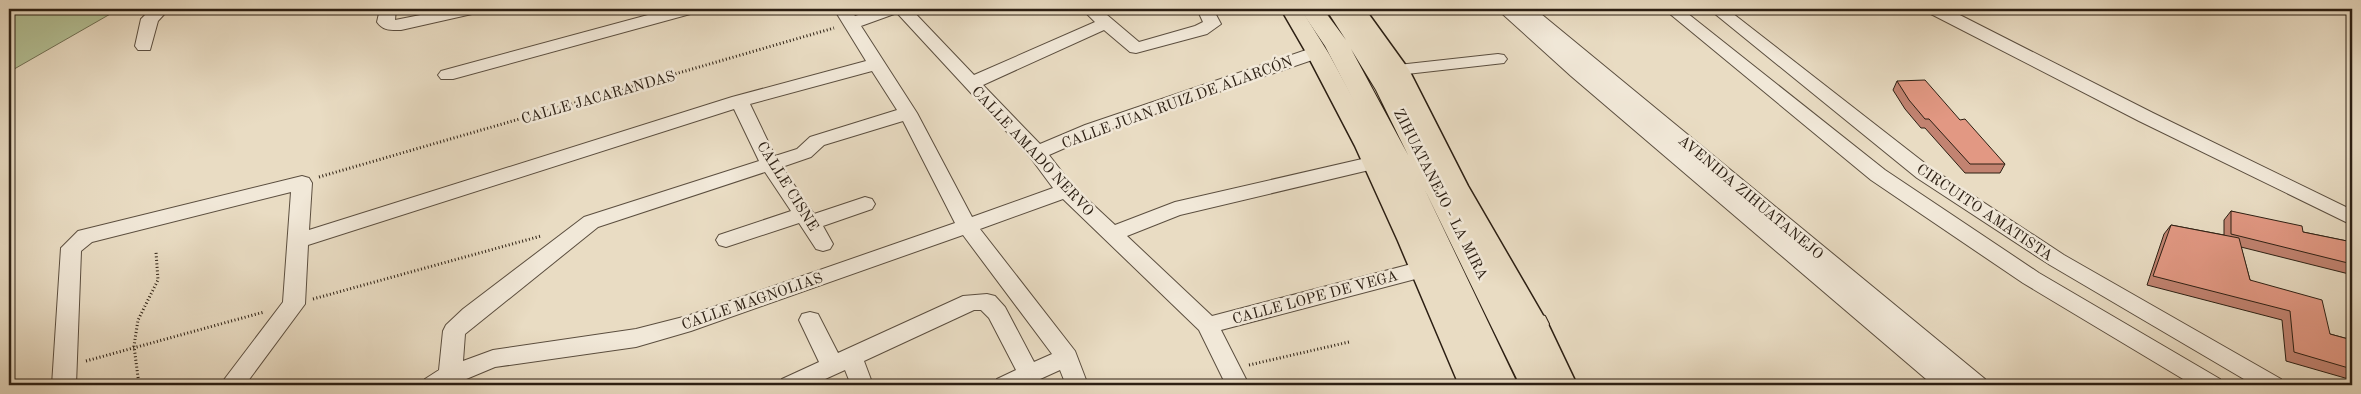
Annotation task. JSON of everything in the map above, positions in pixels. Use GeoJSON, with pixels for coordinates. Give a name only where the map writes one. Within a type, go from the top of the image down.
{"type":"FeatureCollection","features":[{"type":"Feature","properties":{"kind":"highway","name":"ZIHUATANEJO - LA MIRA"},"geometry":{"type":"LineString","coordinates":[[1311,9],[1337,45],[1398,161],[1502,385]]}},
{"type":"Feature","properties":{"kind":"highway","name":"ZIHUATANEJO - LA MIRA"},"geometry":{"type":"LineString","coordinates":[[1338,9],[1389,90],[1449,213],[1521,326],[1536,385]]}},
{"type":"Feature","properties":{"kind":"main road"},"geometry":{"type":"LineString","coordinates":[[1291,9],[1318,52],[1375,162],[1473,385]]}},
{"type":"Feature","properties":{"kind":"main road"},"geometry":{"type":"LineString","coordinates":[[1356,9],[1398,70],[1456,186],[1521,326],[1563,385]]}},
{"type":"Feature","properties":{"kind":"street"},"geometry":{"type":"LineString","coordinates":[[144,46],[150,19],[161,9]]}},
{"type":"Feature","properties":{"kind":"street"},"geometry":{"type":"LineString","coordinates":[[388,9],[386,22],[390,25],[401,25],[472,9]]}},
{"type":"Feature","properties":{"kind":"street"},"geometry":{"type":"LineString","coordinates":[[447,75],[688,9]]}},
{"type":"Feature","properties":{"kind":"street"},"geometry":{"type":"LineString","coordinates":[[893,9],[847,16],[908,114],[966,225],[1067,357],[1077,385]]}},
{"type":"Feature","properties":{"kind":"street","name":"CALLE AMADO NERVO"},"geometry":{"type":"LineString","coordinates":[[902,9],[970,84],[1037,153],[1066,191],[1208,325],[1233,377]]}},
{"type":"Feature","properties":{"kind":"street"},"geometry":{"type":"LineString","coordinates":[[1090,9],[1136,48],[1201,30],[1212,24],[1205,9]]}},
{"type":"Feature","properties":{"kind":"street","name":"AVENIDA ZIHUATANEJO"},"geometry":{"type":"LineString","coordinates":[[1505,9],[1576,72],[1948,385]]}},
{"type":"Feature","properties":{"kind":"street","name":"AVENIDA ZIHUATANEJO"},"geometry":{"type":"LineString","coordinates":[[1525,9],[1978,385]]}},
{"type":"Feature","properties":{"kind":"street"},"geometry":{"type":"LineString","coordinates":[[1672,9],[1878,175],[2031,278],[2212,385]]}},
{"type":"Feature","properties":{"kind":"street","name":"CIRCUITO AMATISTA"},"geometry":{"type":"LineString","coordinates":[[1717,9],[1924,173],[2057,260],[2273,385]]}},
{"type":"Feature","properties":{"kind":"street"},"geometry":{"type":"LineString","coordinates":[[1935,9],[2146,117],[2352,218]]}},
{"type":"Feature","properties":{"kind":"street"},"geometry":{"type":"LineString","coordinates":[[970,84],[1106,23]]}},
{"type":"Feature","properties":{"kind":"street","name":"CALLE JUAN RUIZ DE ALARCÓN"},"geometry":{"type":"LineString","coordinates":[[1037,153],[1092,129],[1318,52]]}},
{"type":"Feature","properties":{"kind":"street"},"geometry":{"type":"LineString","coordinates":[[1398,70],[1498,59]]}},
{"type":"Feature","properties":{"kind":"street"},"geometry":{"type":"LineString","coordinates":[[300,240],[739,101],[876,64]]}},
{"type":"Feature","properties":{"kind":"street","name":"CALLE CISNE"},"geometry":{"type":"LineString","coordinates":[[739,101],[770,164],[823,244]]}},
{"type":"Feature","properties":{"kind":"street"},"geometry":{"type":"LineString","coordinates":[[442,380],[454,330],[591,222],[804,153],[817,141],[908,114]]}},
{"type":"Feature","properties":{"kind":"street"},"geometry":{"type":"LineString","coordinates":[[1112,234],[1175,209],[1375,162]]}},
{"type":"Feature","properties":{"kind":"street"},"geometry":{"type":"LineString","coordinates":[[64,376],[70,248],[85,236],[302,182],[300,240],[294,304],[232,385]]}},
{"type":"Feature","properties":{"kind":"street","name":"CALLE MAGNOLIAS"},"geometry":{"type":"LineString","coordinates":[[442,380],[493,359],[636,338],[691,323],[1066,191]]}},
{"type":"Feature","properties":{"kind":"street"},"geometry":{"type":"LineString","coordinates":[[726,240],[865,204]]}},
{"type":"Feature","properties":{"kind":"street"},"geometry":{"type":"LineString","coordinates":[[2031,278],[2057,260]]}},
{"type":"Feature","properties":{"kind":"street","name":"CALLE LOPE DE VEGA"},"geometry":{"type":"LineString","coordinates":[[1208,325],[1423,269]]}},
{"type":"Feature","properties":{"kind":"street"},"geometry":{"type":"LineString","coordinates":[[790,385],[971,302],[987,302],[997,312],[1029,374]]}},
{"type":"Feature","properties":{"kind":"street"},"geometry":{"type":"LineString","coordinates":[[810,320],[862,385]]}},
{"type":"Feature","properties":{"kind":"street"},"geometry":{"type":"LineString","coordinates":[[1005,385],[1067,357]]}},
{"type":"Feature","properties":{"kind":"path","name":"CALLE JACARANDAS"},"geometry":{"type":"LineString","coordinates":[[302,182],[847,16]]}},
{"type":"Feature","properties":{"kind":"path"},"geometry":{"type":"LineString","coordinates":[[64,376],[134,346],[543,235]]}},
{"type":"Feature","properties":{"kind":"path"},"geometry":{"type":"LineString","coordinates":[[139,385],[134,346],[138,320],[158,280],[156,252]]}},
{"type":"Feature","properties":{"kind":"path"},"geometry":{"type":"LineString","coordinates":[[1233,377],[1349,342]]}},
{"type":"Feature","properties":{"kind":"green space"},"geometry":{"type":"Polygon","coordinates":[[[9,9],[119,9],[9,72],[9,9]]]}},
{"type":"Feature","properties":{"kind":"building"},"geometry":{"type":"Polygon","coordinates":[[[1925,80],[1960,120],[1965,119],[2005,164],[1970,164],[1929,119],[1925,119],[1909,100],[1897,81],[1925,80]]]}},
{"type":"Feature","properties":{"kind":"building"},"geometry":{"type":"Polygon","coordinates":[[[2231,211],[2302,226],[2303,232],[2352,242],[2352,264],[2231,234],[2231,211]]]}},
{"type":"Feature","properties":{"kind":"building"},"geometry":{"type":"Polygon","coordinates":[[[2171,225],[2239,238],[2250,280],[2322,300],[2330,334],[2352,340],[2352,369],[2294,352],[2290,311],[2153,276],[2171,225]]]}}]}
